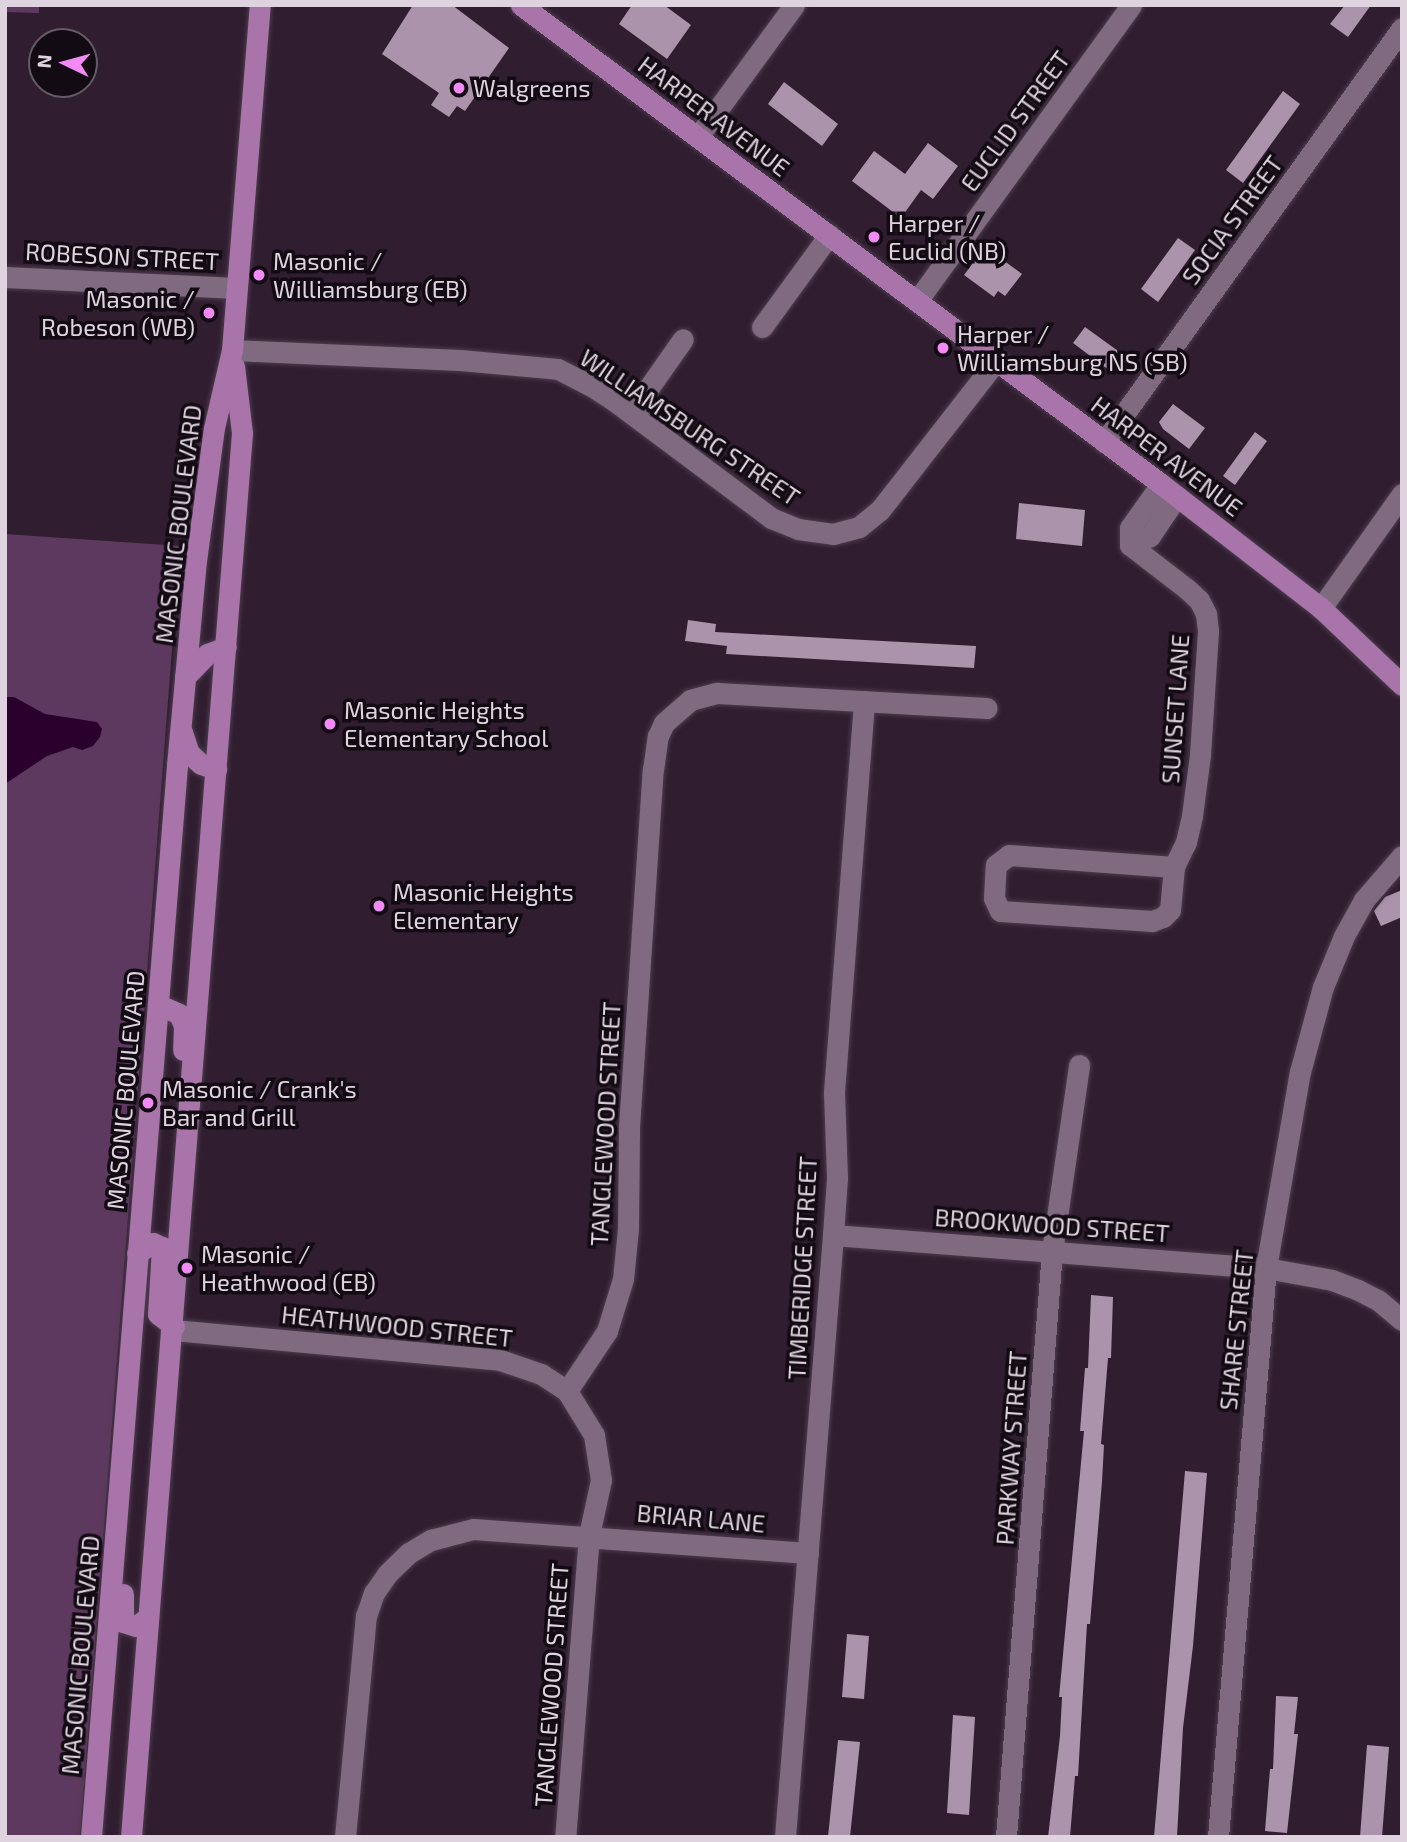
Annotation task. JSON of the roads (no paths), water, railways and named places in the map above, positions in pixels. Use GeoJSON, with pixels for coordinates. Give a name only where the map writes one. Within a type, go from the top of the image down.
{"type":"FeatureCollection","features":[{"type":"Feature","properties":{"kind":"main road","name":"MASONIC BOULEVARD"},"geometry":{"type":"LineString","coordinates":[[91,1837],[180,727],[196,561],[214,428],[232,350],[260,5]]}},
{"type":"Feature","properties":{"kind":"main road","name":"HARPER AVENUE"},"geometry":{"type":"LineString","coordinates":[[521,5],[699,135],[1169,490],[1321,608],[1402,685]]}},
{"type":"Feature","properties":{"kind":"main road","name":"MASONIC BOULEVARD"},"geometry":{"type":"LineString","coordinates":[[131,1837],[146,1619],[173,1328],[242,433],[232,350]]}},
{"type":"Feature","properties":{"kind":"main road"},"geometry":{"type":"LineString","coordinates":[[196,561],[212,553],[233,556]]}},
{"type":"Feature","properties":{"kind":"main road"},"geometry":{"type":"LineString","coordinates":[[185,677],[207,654],[226,647]]}},
{"type":"Feature","properties":{"kind":"main road"},"geometry":{"type":"LineString","coordinates":[[180,727],[189,753],[201,764],[216,769]]}},
{"type":"Feature","properties":{"kind":"main road"},"geometry":{"type":"LineString","coordinates":[[159,1004],[179,1014],[184,1026],[179,1104],[186,1167]]}},
{"type":"Feature","properties":{"kind":"main road"},"geometry":{"type":"LineString","coordinates":[[137,1253],[153,1243],[162,1247],[158,1314],[173,1328]]}},
{"type":"Feature","properties":{"kind":"main road"},"geometry":{"type":"LineString","coordinates":[[116,1526],[124,1574],[123,1622],[136,1626],[146,1619]]}},
{"type":"Feature","properties":{"kind":"street"},"geometry":{"type":"LineString","coordinates":[[699,135],[794,5]]}},
{"type":"Feature","properties":{"kind":"street","name":"EUCLID STREET"},"geometry":{"type":"LineString","coordinates":[[917,301],[1131,5]]}},
{"type":"Feature","properties":{"kind":"street","name":"SOCIA STREET"},"geometry":{"type":"LineString","coordinates":[[1104,442],[1402,28]]}},
{"type":"Feature","properties":{"kind":"street"},"geometry":{"type":"LineString","coordinates":[[762,327],[829,235]]}},
{"type":"Feature","properties":{"kind":"street","name":"ROBESON STREET"},"geometry":{"type":"LineString","coordinates":[[5,276],[237,288]]}},
{"type":"Feature","properties":{"kind":"street"},"geometry":{"type":"LineString","coordinates":[[631,413],[683,339]]}},
{"type":"Feature","properties":{"kind":"street","name":"WILLIAMSBURG STREET"},"geometry":{"type":"LineString","coordinates":[[232,350],[558,369],[590,384],[777,521],[815,533],[849,532],[870,520],[996,360]]}},
{"type":"Feature","properties":{"kind":"street","name":"SUNSET LANE"},"geometry":{"type":"LineString","coordinates":[[1169,490],[1150,536],[1130,545],[1187,589],[1199,600],[1206,614],[1207,645],[1194,804],[1186,842],[1174,867],[1170,910],[1163,917],[1152,921],[1000,911],[994,898],[996,865],[1009,855],[1174,867]]}},
{"type":"Feature","properties":{"kind":"street"},"geometry":{"type":"LineString","coordinates":[[1321,608],[1402,494]]}},
{"type":"Feature","properties":{"kind":"street","name":"TANGLEWOOD STREET"},"geometry":{"type":"LineString","coordinates":[[565,1837],[589,1535],[601,1480],[600,1459],[589,1422],[567,1391],[607,1331],[623,1279],[628,1229],[631,1100],[653,770],[658,736],[670,715],[702,695],[717,693],[987,708]]}},
{"type":"Feature","properties":{"kind":"street","name":"TIMBERIDGE STREET"},"geometry":{"type":"LineString","coordinates":[[785,1837],[837,1178],[834,1092],[864,701]]}},
{"type":"Feature","properties":{"kind":"street","name":"SHARE STREET"},"geometry":{"type":"LineString","coordinates":[[1218,1837],[1266,1268],[1300,1072],[1323,987],[1344,936],[1364,900],[1402,856]]}},
{"type":"Feature","properties":{"kind":"street","name":"PARKWAY STREET"},"geometry":{"type":"LineString","coordinates":[[1006,1837],[1052,1251],[1079,1065]]}},
{"type":"Feature","properties":{"kind":"street","name":"BROOKWOOD STREET"},"geometry":{"type":"LineString","coordinates":[[833,1235],[1266,1268],[1332,1280],[1359,1290],[1378,1300],[1402,1320]]}},
{"type":"Feature","properties":{"kind":"street","name":"HEATHWOOD STREET"},"geometry":{"type":"LineString","coordinates":[[173,1328],[500,1360],[541,1374],[567,1391]]}},
{"type":"Feature","properties":{"kind":"street","name":"BRIAR LANE"},"geometry":{"type":"LineString","coordinates":[[345,1837],[360,1645],[374,1593],[388,1573],[409,1553],[452,1532],[504,1529],[808,1553]]}},
{"type":"Feature","properties":{"kind":"place","name":"Walgreens"},"geometry":{"type":"Point","coordinates":[459,88]}},
{"type":"Feature","properties":{"kind":"place","name":"Harper / Euclid (NB)"},"geometry":{"type":"Point","coordinates":[874,237]}},
{"type":"Feature","properties":{"kind":"place","name":"Masonic / Williamsburg (EB)"},"geometry":{"type":"Point","coordinates":[259,275]}},
{"type":"Feature","properties":{"kind":"place","name":"Masonic / Robeson (WB)"},"geometry":{"type":"Point","coordinates":[209,313]}},
{"type":"Feature","properties":{"kind":"place","name":"Harper / Williamsburg NS (SB)"},"geometry":{"type":"Point","coordinates":[943,348]}},
{"type":"Feature","properties":{"kind":"place","name":"Masonic Heights Elementary School"},"geometry":{"type":"Point","coordinates":[330,724]}},
{"type":"Feature","properties":{"kind":"place","name":"Masonic Heights Elementary"},"geometry":{"type":"Point","coordinates":[379,906]}},
{"type":"Feature","properties":{"kind":"place","name":"Masonic / Crank's Bar and Grill"},"geometry":{"type":"Point","coordinates":[148,1103]}},
{"type":"Feature","properties":{"kind":"place","name":"Masonic / Heathwood (EB)"},"geometry":{"type":"Point","coordinates":[187,1268]}}]}
